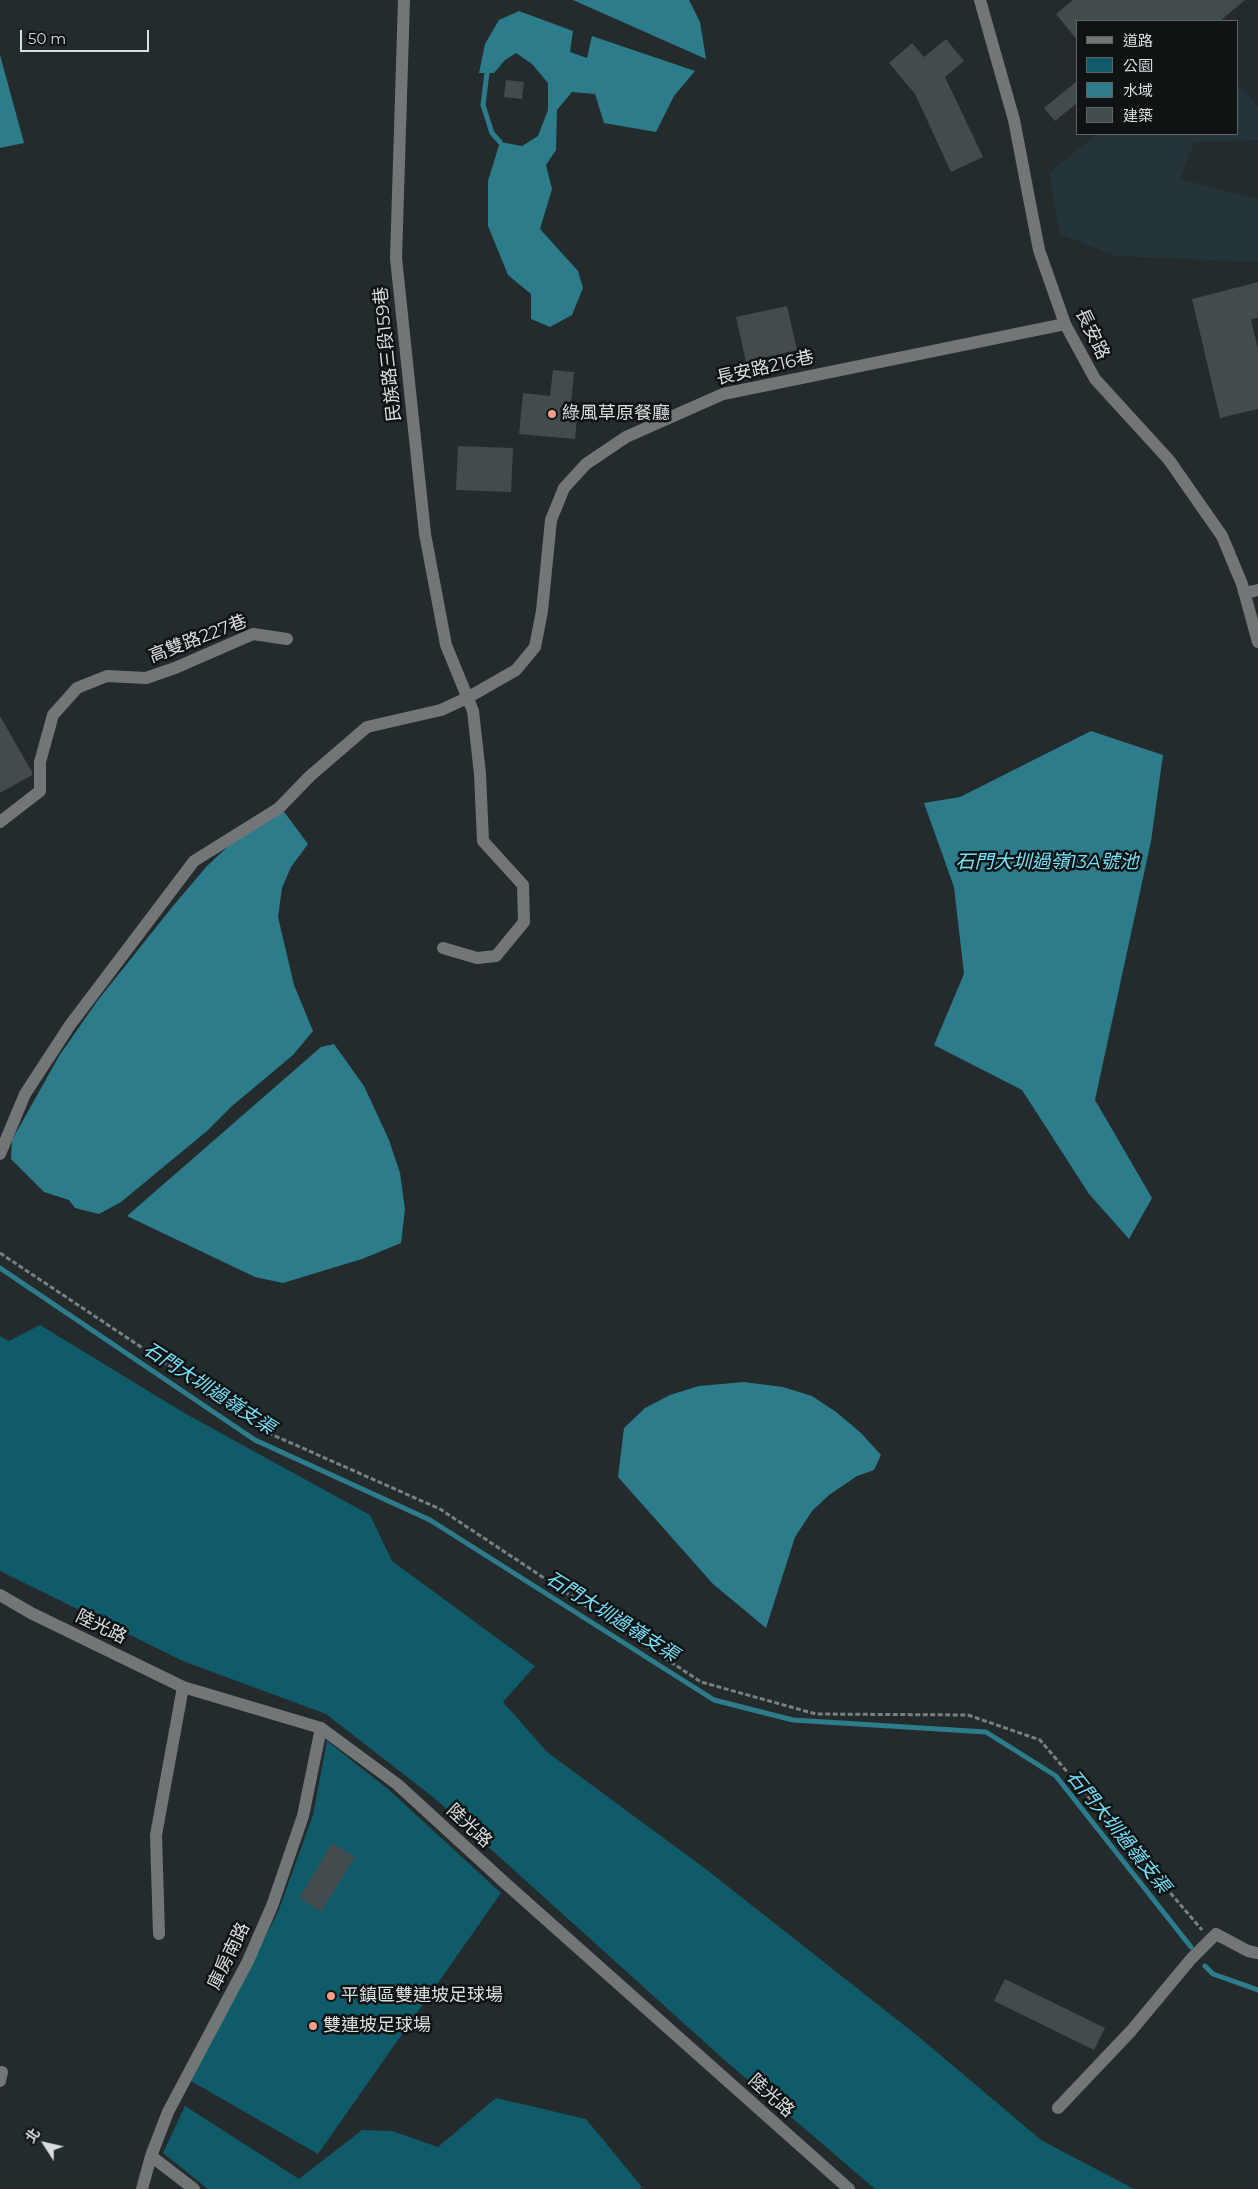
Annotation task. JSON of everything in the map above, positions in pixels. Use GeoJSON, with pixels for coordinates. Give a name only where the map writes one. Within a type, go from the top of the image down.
{"type":"FeatureCollection","features":[{"type":"Feature","properties":{"kind":"street","name":"民族路三段159巷"},"geometry":{"type":"LineString","coordinates":[[404,0],[396,258],[425,534],[446,645],[473,711],[480,774],[483,841],[524,885],[524,922],[496,956],[477,958],[443,948]]}},
{"type":"Feature","properties":{"kind":"street","name":"長安路"},"geometry":{"type":"LineString","coordinates":[[980,0],[1014,120],[1039,250],[1066,324],[1095,379],[1169,460],[1222,536],[1245,593],[1258,642]]}},
{"type":"Feature","properties":{"kind":"street","name":"長安路216巷"},"geometry":{"type":"LineString","coordinates":[[0,1154],[25,1094],[70,1025],[194,861],[279,808],[310,776],[367,727],[441,710],[467,698],[516,670],[535,647],[542,611],[550,520],[564,488],[586,464],[626,437],[722,394],[1066,324]]}},
{"type":"Feature","properties":{"kind":"street"},"geometry":{"type":"LineString","coordinates":[[1245,593],[1258,590]]}},
{"type":"Feature","properties":{"kind":"street","name":"高雙路227巷"},"geometry":{"type":"LineString","coordinates":[[0,822],[40,791],[40,762],[53,715],[77,688],[107,676],[146,678],[175,668],[253,634],[287,638]]}},
{"type":"Feature","properties":{"kind":"street","name":"陸光路"},"geometry":{"type":"LineString","coordinates":[[0,1595],[31,1613],[183,1687],[321,1728],[397,1784],[504,1882],[849,2189]]}},
{"type":"Feature","properties":{"kind":"street"},"geometry":{"type":"LineString","coordinates":[[159,1934],[156,1834],[183,1687]]}},
{"type":"Feature","properties":{"kind":"street","name":"庫房南路"},"geometry":{"type":"LineString","coordinates":[[142,2189],[151,2156],[168,2112],[248,1962],[272,1906],[303,1816],[321,1728]]}},
{"type":"Feature","properties":{"kind":"street"},"geometry":{"type":"LineString","coordinates":[[1058,2108],[1131,2031],[1216,1934],[1248,1951],[1258,1952]]}},
{"type":"Feature","properties":{"kind":"street"},"geometry":{"type":"LineString","coordinates":[[151,2156],[194,2189]]}},
{"type":"Feature","properties":{"kind":"path"},"geometry":{"type":"LineString","coordinates":[[0,1253],[273,1435],[440,1508],[701,1682],[816,1714],[968,1715],[1040,1740],[1210,1940]]}},
{"type":"Feature","properties":{"kind":"shaded area"},"geometry":{"type":"Polygon","coordinates":[[[1238,85],[1258,106],[1258,140],[1194,142],[1180,179],[1258,199],[1258,262],[1116,256],[1059,234],[1049,173],[1096,135],[1238,135],[1238,85]]]}},
{"type":"Feature","properties":{"kind":"green space"},"geometry":{"type":"Polygon","coordinates":[[[40,1325],[186,1414],[370,1515],[392,1561],[535,1666],[503,1702],[547,1752],[707,1870],[919,2037],[1041,2140],[1134,2189],[875,2189],[720,2056],[433,1797],[326,1714],[183,1661],[0,1571],[0,1336],[9,1341],[40,1325]]]}},
{"type":"Feature","properties":{"kind":"green space","name":"平鎮區雙連坡足球場"},"geometry":{"type":"Polygon","coordinates":[[[327,1741],[388,1789],[501,1893],[318,2154],[191,2081],[278,1912],[313,1815],[327,1741]]]}},
{"type":"Feature","properties":{"kind":"green space"},"geometry":{"type":"Polygon","coordinates":[[[496,2098],[586,2119],[642,2187],[640,2189],[208,2189],[163,2153],[185,2106],[299,2179],[362,2130],[392,2131],[438,2147],[496,2098]]]}},
{"type":"Feature","properties":{"kind":"water"},"geometry":{"type":"Polygon","coordinates":[[[573,0],[689,0],[700,22],[706,59],[573,0]]]}},
{"type":"Feature","properties":{"kind":"water"},"geometry":{"type":"Polygon","coordinates":[[[519,11],[573,31],[570,52],[587,58],[592,36],[695,71],[674,96],[656,132],[604,123],[595,94],[572,92],[557,110],[556,150],[546,165],[552,189],[540,229],[578,271],[583,288],[572,315],[550,327],[531,319],[531,294],[508,275],[488,226],[488,181],[500,142],[522,146],[538,136],[548,110],[548,83],[532,64],[516,53],[505,60],[494,73],[479,73],[485,44],[499,20],[519,11]]]}},
{"type":"Feature","properties":{"kind":"water"},"geometry":{"type":"Polygon","coordinates":[[[0,55],[24,143],[0,148],[0,55]]]}},
{"type":"Feature","properties":{"kind":"water","name":"石門大圳過嶺13A號池"},"geometry":{"type":"Polygon","coordinates":[[[1091,731],[1163,755],[1151,841],[1095,1100],[1152,1198],[1129,1239],[1089,1194],[1022,1090],[934,1045],[964,974],[954,887],[924,803],[960,797],[1091,731]]]}},
{"type":"Feature","properties":{"kind":"water"},"geometry":{"type":"Polygon","coordinates":[[[282,809],[308,844],[291,867],[282,888],[278,917],[294,985],[313,1031],[293,1055],[232,1106],[207,1131],[121,1202],[99,1214],[75,1208],[69,1200],[44,1192],[11,1159],[12,1140],[59,1056],[98,1000],[207,866],[237,838],[282,809]]]}},
{"type":"Feature","properties":{"kind":"water"},"geometry":{"type":"Polygon","coordinates":[[[334,1044],[364,1086],[389,1140],[400,1173],[405,1209],[401,1243],[362,1259],[283,1283],[255,1277],[127,1216],[321,1047],[334,1044]]]}},
{"type":"Feature","properties":{"kind":"water"},"geometry":{"type":"Polygon","coordinates":[[[744,1382],[783,1387],[812,1396],[836,1412],[861,1433],[881,1455],[874,1470],[857,1476],[829,1495],[812,1511],[795,1537],[766,1628],[713,1584],[618,1477],[624,1428],[645,1408],[670,1395],[699,1386],[744,1382]]]}},
{"type":"Feature","properties":{"kind":"building"},"geometry":{"type":"Polygon","coordinates":[[[1073,0],[1245,0],[1221,20],[1076,20],[1076,39],[1056,14],[1073,0]]]}},
{"type":"Feature","properties":{"kind":"building"},"geometry":{"type":"Polygon","coordinates":[[[946,39],[964,61],[945,77],[983,157],[951,172],[915,94],[889,63],[912,43],[924,57],[946,39]]]}},
{"type":"Feature","properties":{"kind":"building"},"geometry":{"type":"Polygon","coordinates":[[[506,80],[524,82],[522,99],[504,97],[506,80]]]}},
{"type":"Feature","properties":{"kind":"building"},"geometry":{"type":"Polygon","coordinates":[[[1076,82],[1076,104],[1055,121],[1044,108],[1076,82]]]}},
{"type":"Feature","properties":{"kind":"building"},"geometry":{"type":"Polygon","coordinates":[[[1258,282],[1258,318],[1251,319],[1258,349],[1258,409],[1220,418],[1192,299],[1258,282]]]}},
{"type":"Feature","properties":{"kind":"building"},"geometry":{"type":"Polygon","coordinates":[[[787,306],[797,350],[746,362],[736,317],[787,306]]]}},
{"type":"Feature","properties":{"kind":"building"},"geometry":{"type":"Polygon","coordinates":[[[553,370],[574,372],[571,404],[578,405],[575,439],[519,434],[523,393],[550,396],[553,370]]]}},
{"type":"Feature","properties":{"kind":"building"},"geometry":{"type":"Polygon","coordinates":[[[458,446],[513,448],[511,492],[456,490],[458,446]]]}},
{"type":"Feature","properties":{"kind":"building"},"geometry":{"type":"Polygon","coordinates":[[[0,716],[32,775],[0,793],[0,716]]]}},
{"type":"Feature","properties":{"kind":"building"},"geometry":{"type":"Polygon","coordinates":[[[332,1843],[355,1857],[321,1912],[299,1898],[332,1843]]]}},
{"type":"Feature","properties":{"kind":"building"},"geometry":{"type":"Polygon","coordinates":[[[1005,1979],[1105,2028],[1094,2050],[994,2001],[1005,1979]]]}},
{"type":"Feature","properties":{"kind":"waterway"},"geometry":{"type":"LineString","coordinates":[[487,73],[483,105],[492,133],[500,142]]}},
{"type":"Feature","properties":{"kind":"waterway","name":"石門大圳過嶺支渠"},"geometry":{"type":"LineString","coordinates":[[0,1268],[255,1440],[430,1520],[714,1700],[793,1720],[986,1732],[1056,1776],[1191,1947]]}},
{"type":"Feature","properties":{"kind":"waterway","name":"石門大圳過嶺支渠"},"geometry":{"type":"LineString","coordinates":[[1205,1966],[1213,1974],[1258,1990]]}},
{"type":"Feature","properties":{"kind":"place","name":"綠風草原餐廳"},"geometry":{"type":"Point","coordinates":[552,414]}},
{"type":"Feature","properties":{"kind":"place","name":"平鎮區雙連坡足球場"},"geometry":{"type":"Point","coordinates":[331,1996]}},
{"type":"Feature","properties":{"kind":"place","name":"雙連坡足球場"},"geometry":{"type":"Point","coordinates":[313,2026]}}]}
